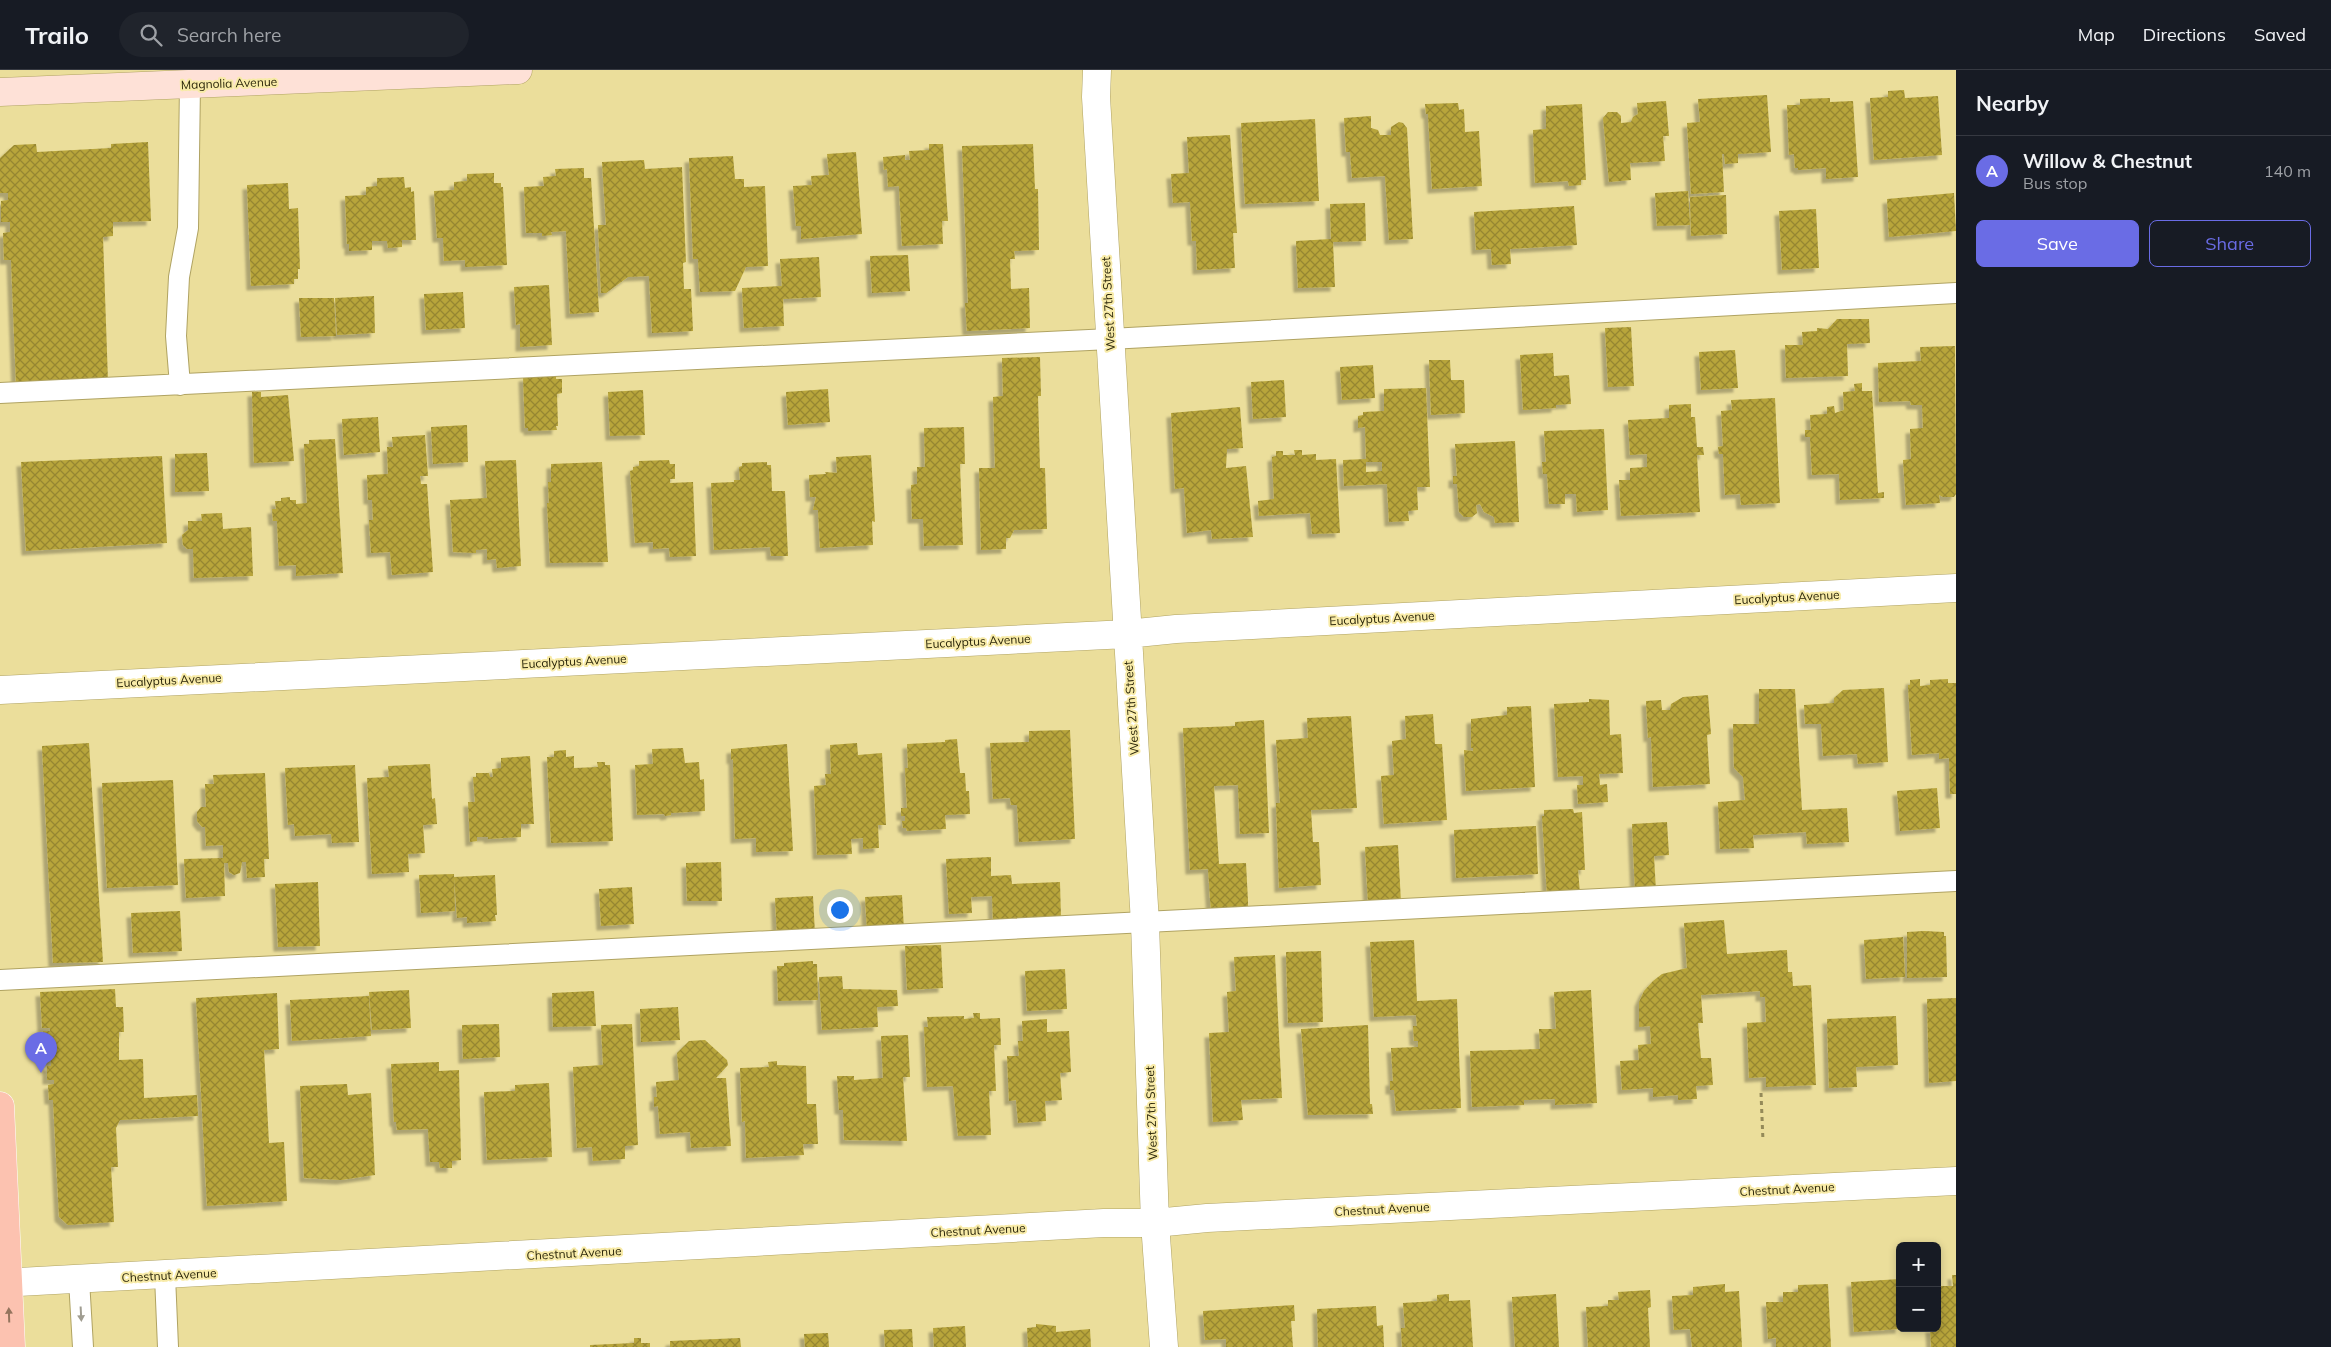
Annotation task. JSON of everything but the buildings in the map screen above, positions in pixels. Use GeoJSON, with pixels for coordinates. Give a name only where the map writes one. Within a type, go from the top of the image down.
{"type":"FeatureCollection","features":[{"type":"Feature","properties":{"kind":"main road"},"geometry":{"type":"LineString","coordinates":[[0,1106],[4,1283],[11,1347]]}},
{"type":"Feature","properties":{"kind":"street","name":"Magnolia Avenue"},"geometry":{"type":"LineString","coordinates":[[0,92],[190,84],[243,77],[518,70]]}},
{"type":"Feature","properties":{"kind":"street","name":"West 27th Street"},"geometry":{"type":"LineString","coordinates":[[1097,70],[1096,97],[1126,634],[1145,923],[1155,1223],[1164,1347]]}},
{"type":"Feature","properties":{"kind":"street","name":"Eucalyptus Avenue"},"geometry":{"type":"LineString","coordinates":[[0,690],[1126,634],[1176,629],[1956,588]]}},
{"type":"Feature","properties":{"kind":"street","name":"Chestnut Avenue"},"geometry":{"type":"LineString","coordinates":[[4,1283],[165,1276],[1104,1223],[1155,1223],[1206,1218],[1956,1180]]}},
{"type":"Feature","properties":{"kind":"lane"},"geometry":{"type":"LineString","coordinates":[[180,384],[176,336],[179,276],[188,228],[190,84]]}},
{"type":"Feature","properties":{"kind":"lane"},"geometry":{"type":"LineString","coordinates":[[0,393],[1110,339],[1956,293]]}},
{"type":"Feature","properties":{"kind":"lane"},"geometry":{"type":"LineString","coordinates":[[0,980],[1956,881]]}},
{"type":"Feature","properties":{"kind":"lane"},"geometry":{"type":"LineString","coordinates":[[165,1276],[168,1347]]}},
{"type":"Feature","properties":{"kind":"lane"},"geometry":{"type":"LineString","coordinates":[[79,1280],[83,1347]]}},
{"type":"Feature","properties":{"kind":"path"},"geometry":{"type":"LineString","coordinates":[[1761,1093],[1763,1141]]}},
{"type":"Feature","properties":{"kind":"place","name":"Willow & Chestnut"},"geometry":{"type":"Point","coordinates":[41,1073]}}]}
